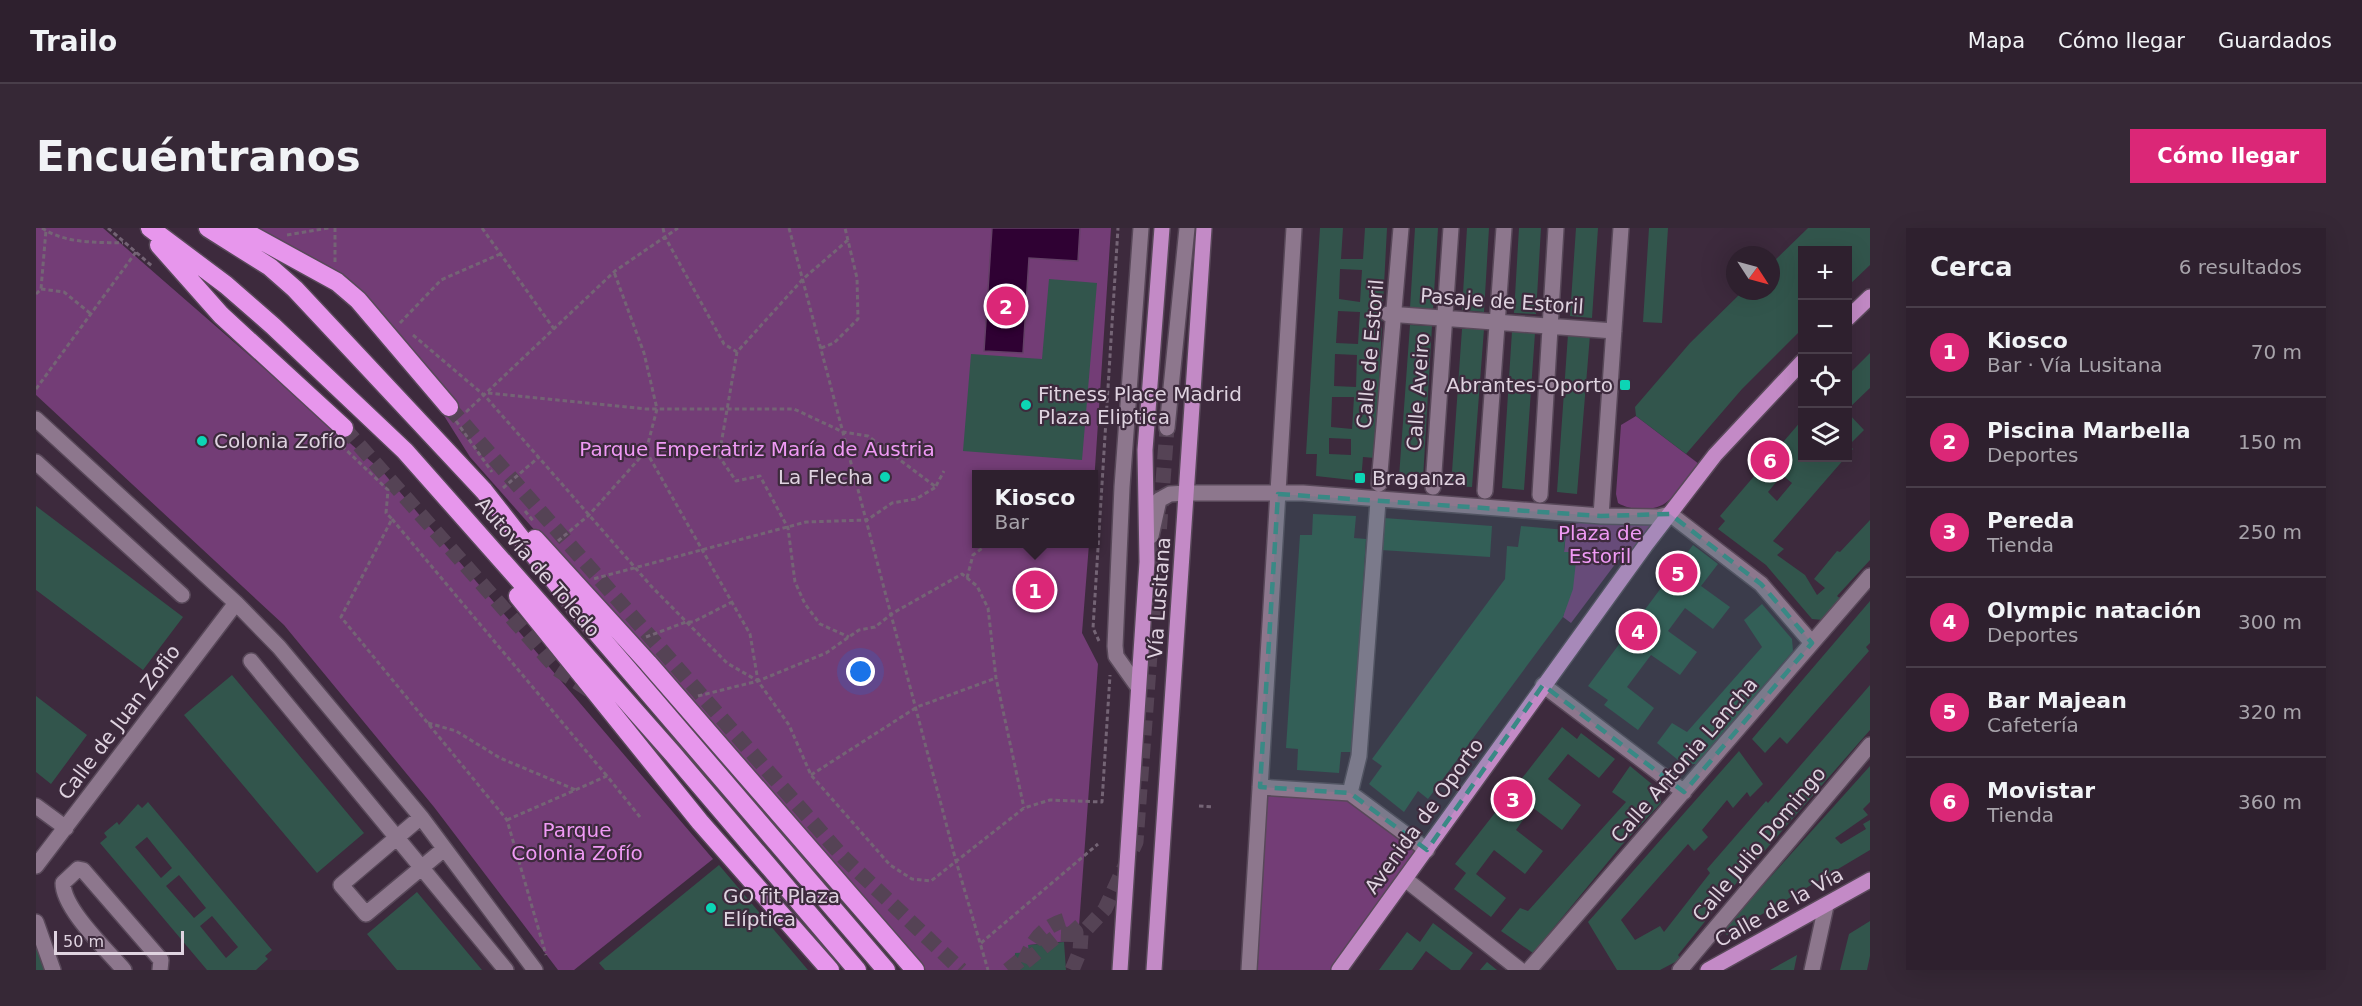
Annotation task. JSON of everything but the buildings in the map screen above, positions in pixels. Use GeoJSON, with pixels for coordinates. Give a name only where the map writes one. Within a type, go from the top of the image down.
{"type":"FeatureCollection","features":[{"type":"Feature","properties":{"kind":"highway"},"geometry":{"type":"LineString","coordinates":[[144,228],[221,315],[340,435]]}},
{"type":"Feature","properties":{"kind":"highway","name":"Autovía de Toledo"},"geometry":{"type":"LineString","coordinates":[[150,228],[226,285],[273,326],[405,451],[673,754],[857,970]]}},
{"type":"Feature","properties":{"kind":"highway","name":"Autovía de Toledo"},"geometry":{"type":"LineString","coordinates":[[208,228],[270,267],[295,289],[484,491],[586,620],[886,970]]}},
{"type":"Feature","properties":{"kind":"highway"},"geometry":{"type":"LineString","coordinates":[[221,228],[244,231],[337,282],[358,300],[449,407]]}},
{"type":"Feature","properties":{"kind":"highway"},"geometry":{"type":"LineString","coordinates":[[440,489],[468,533],[700,822],[830,970]]}},
{"type":"Feature","properties":{"kind":"highway"},"geometry":{"type":"LineString","coordinates":[[484,491],[521,524],[648,663],[915,970]]}},
{"type":"Feature","properties":{"kind":"main road","name":"Vía Lusitana"},"geometry":{"type":"LineString","coordinates":[[1120,970],[1147,562],[1145,450],[1161,228]]}},
{"type":"Feature","properties":{"kind":"main road","name":"Vía Lusitana"},"geometry":{"type":"LineString","coordinates":[[1154,970],[1204,228]]}},
{"type":"Feature","properties":{"kind":"main road"},"geometry":{"type":"LineString","coordinates":[[1852,314],[1870,297]]}},
{"type":"Feature","properties":{"kind":"main road","name":"Avenida de Oporto"},"geometry":{"type":"LineString","coordinates":[[1339,970],[1670,514],[1716,455],[1798,368]]}},
{"type":"Feature","properties":{"kind":"main road","name":"Calle de la Vía"},"geometry":{"type":"LineString","coordinates":[[1708,970],[1826,906],[1870,879]]}},
{"type":"Feature","properties":{"kind":"street"},"geometry":{"type":"LineString","coordinates":[[1138,687],[1116,656],[1115,646],[1122,487],[1141,228]]}},
{"type":"Feature","properties":{"kind":"street"},"geometry":{"type":"LineString","coordinates":[[1180,228],[1182,258]]}},
{"type":"Feature","properties":{"kind":"street"},"geometry":{"type":"LineString","coordinates":[[1167,428],[1182,258],[1187,228]]}},
{"type":"Feature","properties":{"kind":"street"},"geometry":{"type":"LineString","coordinates":[[1248,970],[1294,228]]}},
{"type":"Feature","properties":{"kind":"street","name":"Calle de Estoril"},"geometry":{"type":"LineString","coordinates":[[1379,484],[1391,314],[1401,228]]}},
{"type":"Feature","properties":{"kind":"street","name":"Calle Aveiro"},"geometry":{"type":"LineString","coordinates":[[1433,487],[1451,228]]}},
{"type":"Feature","properties":{"kind":"street"},"geometry":{"type":"LineString","coordinates":[[1485,491],[1504,228]]}},
{"type":"Feature","properties":{"kind":"street"},"geometry":{"type":"LineString","coordinates":[[1540,495],[1556,228]]}},
{"type":"Feature","properties":{"kind":"street"},"geometry":{"type":"LineString","coordinates":[[1601,516],[1621,228]]}},
{"type":"Feature","properties":{"kind":"street","name":"Pasaje de Estoril"},"geometry":{"type":"LineString","coordinates":[[1391,314],[1614,331]]}},
{"type":"Feature","properties":{"kind":"street"},"geometry":{"type":"LineString","coordinates":[[37,423],[236,603],[279,647],[421,817],[444,849],[542,968]]}},
{"type":"Feature","properties":{"kind":"street"},"geometry":{"type":"LineString","coordinates":[[36,462],[182,595]]}},
{"type":"Feature","properties":{"kind":"street"},"geometry":{"type":"LineString","coordinates":[[1147,562],[1153,520],[1159,500],[1170,494],[1303,493],[1378,501],[1601,516],[1658,517],[1670,514],[1761,584],[1812,643]]}},
{"type":"Feature","properties":{"kind":"street"},"geometry":{"type":"LineString","coordinates":[[1350,793],[1359,756],[1378,501]]}},
{"type":"Feature","properties":{"kind":"street","name":"Calle Antonia Lancha"},"geometry":{"type":"LineString","coordinates":[[1528,970],[1870,576]]}},
{"type":"Feature","properties":{"kind":"street","name":"Calle de Juan Zofio"},"geometry":{"type":"LineString","coordinates":[[36,866],[236,603]]}},
{"type":"Feature","properties":{"kind":"street"},"geometry":{"type":"LineString","coordinates":[[251,661],[398,836],[506,970]]}},
{"type":"Feature","properties":{"kind":"street"},"geometry":{"type":"LineString","coordinates":[[1544,686],[1684,792]]}},
{"type":"Feature","properties":{"kind":"street","name":"Calle Julio Domingo"},"geometry":{"type":"LineString","coordinates":[[1680,970],[1870,745]]}},
{"type":"Feature","properties":{"kind":"street"},"geometry":{"type":"LineString","coordinates":[[1260,787],[1350,793],[1427,850]]}},
{"type":"Feature","properties":{"kind":"street"},"geometry":{"type":"LineString","coordinates":[[36,806],[66,828]]}},
{"type":"Feature","properties":{"kind":"street"},"geometry":{"type":"LineString","coordinates":[[421,817],[341,885],[366,914],[444,849]]}},
{"type":"Feature","properties":{"kind":"street"},"geometry":{"type":"LineString","coordinates":[[124,970],[72,908],[63,892],[63,883],[78,869],[82,870],[161,960],[160,970]]}},
{"type":"Feature","properties":{"kind":"street"},"geometry":{"type":"LineString","coordinates":[[1405,879],[1520,970]]}},
{"type":"Feature","properties":{"kind":"street"},"geometry":{"type":"LineString","coordinates":[[1812,970],[1826,906]]}},
{"type":"Feature","properties":{"kind":"street"},"geometry":{"type":"LineString","coordinates":[[36,922],[53,970]]}},
{"type":"Feature","properties":{"kind":"path"},"geometry":{"type":"LineString","coordinates":[[108,228],[157,270]]}},
{"type":"Feature","properties":{"kind":"path"},"geometry":{"type":"LineString","coordinates":[[291,240],[283,235],[329,228]]}},
{"type":"Feature","properties":{"kind":"path"},"geometry":{"type":"LineString","coordinates":[[326,261],[335,266],[335,228]]}},
{"type":"Feature","properties":{"kind":"path"},"geometry":{"type":"LineString","coordinates":[[482,228],[554,329]]}},
{"type":"Feature","properties":{"kind":"path"},"geometry":{"type":"LineString","coordinates":[[663,228],[665,237],[724,344],[737,352]]}},
{"type":"Feature","properties":{"kind":"path"},"geometry":{"type":"LineString","coordinates":[[511,496],[456,420],[486,395],[614,272],[678,228]]}},
{"type":"Feature","properties":{"kind":"path"},"geometry":{"type":"LineString","coordinates":[[789,228],[893,613],[956,861],[987,970]]}},
{"type":"Feature","properties":{"kind":"path"},"geometry":{"type":"LineString","coordinates":[[821,348],[834,343],[858,319],[857,278],[845,228]]}},
{"type":"Feature","properties":{"kind":"path"},"geometry":{"type":"LineString","coordinates":[[36,294],[41,289],[44,229],[76,242],[125,243]]}},
{"type":"Feature","properties":{"kind":"path"},"geometry":{"type":"LineString","coordinates":[[848,240],[802,279],[737,352],[719,456],[736,481],[760,476],[788,528],[795,582],[805,604],[820,624],[849,637]]}},
{"type":"Feature","properties":{"kind":"path"},"geometry":{"type":"LineString","coordinates":[[36,389],[136,252]]}},
{"type":"Feature","properties":{"kind":"path"},"geometry":{"type":"LineString","coordinates":[[399,323],[441,280],[500,254]]}},
{"type":"Feature","properties":{"kind":"path"},"geometry":{"type":"LineString","coordinates":[[555,544],[589,515],[646,451],[657,410],[644,352],[614,272]]}},
{"type":"Feature","properties":{"kind":"path"},"geometry":{"type":"LineString","coordinates":[[41,289],[64,292],[91,314]]}},
{"type":"Feature","properties":{"kind":"path"},"geometry":{"type":"LineString","coordinates":[[393,316],[486,395],[589,515],[686,622],[727,663],[758,681],[789,725],[812,775],[890,865],[912,879],[930,881],[1024,808],[1050,800],[1102,802]]}},
{"type":"Feature","properties":{"kind":"path"},"geometry":{"type":"LineString","coordinates":[[486,395],[657,410],[794,409],[843,432],[868,436],[936,487]]}},
{"type":"Feature","properties":{"kind":"path"},"geometry":{"type":"LineString","coordinates":[[340,435],[388,490],[386,513],[632,804],[640,818]]}},
{"type":"Feature","properties":{"kind":"path"},"geometry":{"type":"LineString","coordinates":[[646,451],[750,634],[758,681]]}},
{"type":"Feature","properties":{"kind":"path"},"geometry":{"type":"LineString","coordinates":[[503,488],[540,457]]}},
{"type":"Feature","properties":{"kind":"path"},"geometry":{"type":"LineString","coordinates":[[596,589],[588,580],[806,522],[867,520],[892,503],[916,499],[936,487],[944,471]]}},
{"type":"Feature","properties":{"kind":"path"},"geometry":{"type":"LineString","coordinates":[[518,504],[540,528]]}},
{"type":"Feature","properties":{"kind":"path"},"geometry":{"type":"LineString","coordinates":[[392,519],[341,617],[507,820],[542,968]]}},
{"type":"Feature","properties":{"kind":"path"},"geometry":{"type":"LineString","coordinates":[[967,578],[973,555],[982,548]]}},
{"type":"Feature","properties":{"kind":"path"},"geometry":{"type":"LineString","coordinates":[[696,697],[758,681],[826,653],[859,630],[875,627],[893,613],[962,574],[977,586],[988,608],[996,678],[1024,808]]}},
{"type":"Feature","properties":{"kind":"path"},"geometry":{"type":"LineString","coordinates":[[649,647],[641,638],[686,622],[693,622],[732,602]]}},
{"type":"Feature","properties":{"kind":"path"},"geometry":{"type":"LineString","coordinates":[[812,775],[917,707],[996,678]]}},
{"type":"Feature","properties":{"kind":"path"},"geometry":{"type":"LineString","coordinates":[[428,723],[456,731],[500,758],[576,790]]}},
{"type":"Feature","properties":{"kind":"path"},"geometry":{"type":"LineString","coordinates":[[507,820],[607,776]]}},
{"type":"Feature","properties":{"kind":"path"},"geometry":{"type":"LineString","coordinates":[[1199,806],[1214,807]]}},
{"type":"Feature","properties":{"kind":"path"},"geometry":{"type":"LineString","coordinates":[[981,943],[1098,844]]}},
{"type":"Feature","properties":{"kind":"highlighted area"},"geometry":{"type":"Polygon","coordinates":[[[1278,494],[1601,516],[1670,514],[1761,584],[1812,643],[1684,792],[1543,685],[1427,850],[1350,793],[1260,787],[1278,494]]]}},
{"type":"Feature","properties":{"kind":"green space","name":"Parque Colonia Zofío"},"geometry":{"type":"Polygon","coordinates":[[[36,228],[103,228],[382,471],[713,859],[574,970],[558,970],[434,807],[284,625],[36,395],[36,228]]]}},
{"type":"Feature","properties":{"kind":"green space","name":"Parque Emperatriz María de Austria"},"geometry":{"type":"Polygon","coordinates":[[[255,228],[1111,228],[1095,470],[972,470],[972,548],[1089,548],[1082,633],[1098,664],[1078,940],[1029,945],[1029,952],[1015,954],[1016,970],[923,970],[470,457],[441,411],[451,404],[354,284],[255,228]]]}},
{"type":"Feature","properties":{"kind":"green space"},"geometry":{"type":"Polygon","coordinates":[[[1636,416],[1699,464],[1672,497],[1663,505],[1650,509],[1623,506],[1618,503],[1616,494],[1621,425],[1636,416]]]}},
{"type":"Feature","properties":{"kind":"green space","name":"Plaza de Estoril"},"geometry":{"type":"Polygon","coordinates":[[[1603,519],[1652,524],[1630,554],[1625,551],[1571,623],[1563,617],[1576,552],[1564,552],[1567,525],[1603,519]]]}},
{"type":"Feature","properties":{"kind":"green space"},"geometry":{"type":"Polygon","coordinates":[[[1260,787],[1350,793],[1427,850],[1339,970],[1249,970],[1260,787]]]}},
{"type":"Feature","properties":{"kind":"shaded area"},"geometry":{"type":"Polygon","coordinates":[[[992,228],[1080,228],[1078,261],[1029,258],[1023,353],[984,351],[992,228]]]}},
{"type":"Feature","properties":{"kind":"tunnel"},"geometry":{"type":"LineString","coordinates":[[449,407],[843,857],[961,970]]}},
{"type":"Feature","properties":{"kind":"tunnel"},"geometry":{"type":"LineString","coordinates":[[344,428],[557,669],[642,725]]}},
{"type":"Feature","properties":{"kind":"tunnel"},"geometry":{"type":"LineString","coordinates":[[1072,970],[1080,951],[1081,935],[1105,909],[1136,842],[1167,428]]}},
{"type":"Feature","properties":{"kind":"tunnel"},"geometry":{"type":"LineString","coordinates":[[667,741],[710,769]]}},
{"type":"Feature","properties":{"kind":"tunnel"},"geometry":{"type":"LineString","coordinates":[[730,783],[770,809]]}},
{"type":"Feature","properties":{"kind":"tunnel"},"geometry":{"type":"LineString","coordinates":[[1024,963],[1039,936],[1050,927],[1065,920],[1076,932],[1076,945]]}},
{"type":"Feature","properties":{"kind":"tunnel"},"geometry":{"type":"LineString","coordinates":[[1025,962],[1059,934],[1081,935]]}},
{"type":"Feature","properties":{"kind":"tunnel"},"geometry":{"type":"LineString","coordinates":[[1008,970],[1029,953]]}},
{"type":"Feature","properties":{"kind":"place","name":"Piscina Marbella"},"geometry":{"type":"Point","coordinates":[1006,306]}},
{"type":"Feature","properties":{"kind":"place","name":"Abrantes-Oporto"},"geometry":{"type":"Point","coordinates":[1625,385]}},
{"type":"Feature","properties":{"kind":"place","name":"Fitness Place Madrid Plaza Eliptica"},"geometry":{"type":"Point","coordinates":[1026,405]}},
{"type":"Feature","properties":{"kind":"place","name":"Colonia Zofío"},"geometry":{"type":"Point","coordinates":[202,441]}},
{"type":"Feature","properties":{"kind":"place","name":"Movistar"},"geometry":{"type":"Point","coordinates":[1770,460]}},
{"type":"Feature","properties":{"kind":"place","name":"La Flecha"},"geometry":{"type":"Point","coordinates":[885,477]}},
{"type":"Feature","properties":{"kind":"place","name":"Braganza"},"geometry":{"type":"Point","coordinates":[1360,478]}},
{"type":"Feature","properties":{"kind":"place","name":"Bar Majean"},"geometry":{"type":"Point","coordinates":[1678,573]}},
{"type":"Feature","properties":{"kind":"place","name":"Kiosco"},"geometry":{"type":"Point","coordinates":[1035,590]}},
{"type":"Feature","properties":{"kind":"place","name":"Olympic natación"},"geometry":{"type":"Point","coordinates":[1638,631]}},
{"type":"Feature","properties":{"kind":"place","name":"Pereda"},"geometry":{"type":"Point","coordinates":[1513,799]}},
{"type":"Feature","properties":{"kind":"place","name":"GO fit Plaza Elíptica"},"geometry":{"type":"Point","coordinates":[711,908]}}]}
